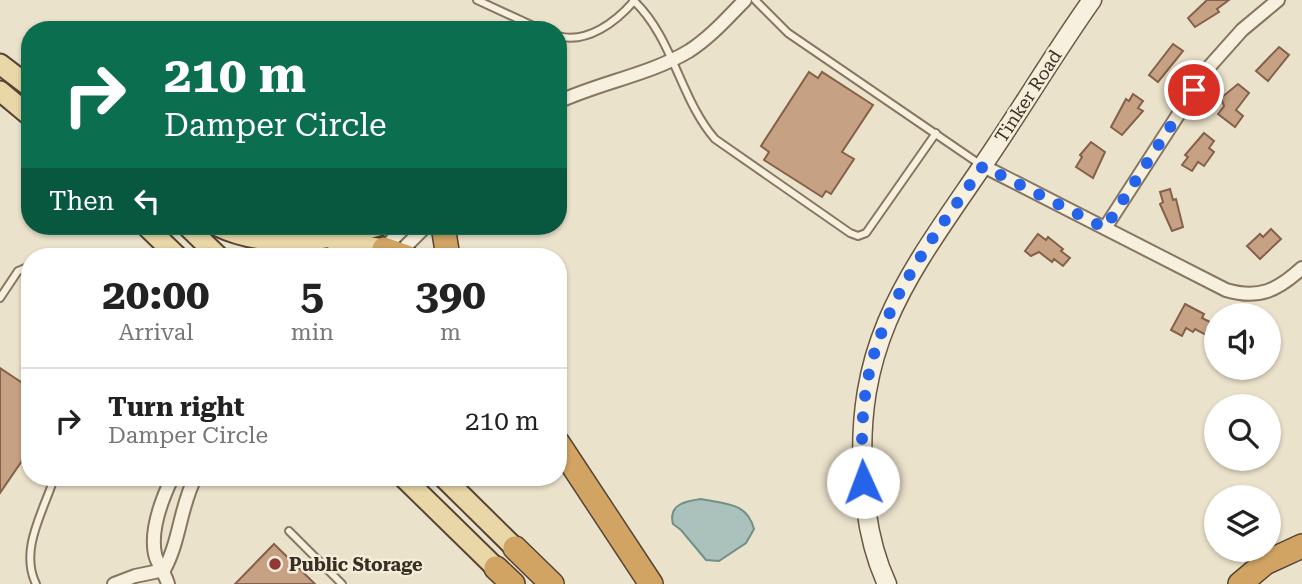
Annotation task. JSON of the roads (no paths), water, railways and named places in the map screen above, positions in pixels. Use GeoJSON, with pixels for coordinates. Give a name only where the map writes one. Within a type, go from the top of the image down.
{"type":"FeatureCollection","features":[{"type":"Feature","properties":{"kind":"highway"},"geometry":{"type":"LineString","coordinates":[[567,456],[652,584]]}},
{"type":"Feature","properties":{"kind":"highway"},"geometry":{"type":"LineString","coordinates":[[1240,584],[1265,563],[1302,547]]}},
{"type":"Feature","properties":{"kind":"highway"},"geometry":{"type":"LineString","coordinates":[[1262,584],[1302,547]]}},
{"type":"Feature","properties":{"kind":"highway"},"geometry":{"type":"LineString","coordinates":[[515,548],[552,584]]}},
{"type":"Feature","properties":{"kind":"main road"},"geometry":{"type":"LineString","coordinates":[[0,64],[21,80]]}},
{"type":"Feature","properties":{"kind":"main road"},"geometry":{"type":"LineString","coordinates":[[0,92],[21,109]]}},
{"type":"Feature","properties":{"kind":"main road"},"geometry":{"type":"LineString","coordinates":[[155,235],[169,248]]}},
{"type":"Feature","properties":{"kind":"main road"},"geometry":{"type":"LineString","coordinates":[[196,235],[210,248]]}},
{"type":"Feature","properties":{"kind":"main road"},"geometry":{"type":"LineString","coordinates":[[245,235],[258,239],[306,240],[352,248]]}},
{"type":"Feature","properties":{"kind":"main road"},"geometry":{"type":"LineString","coordinates":[[306,240],[332,235]]}},
{"type":"Feature","properties":{"kind":"main road"},"geometry":{"type":"LineString","coordinates":[[412,486],[507,578]]}},
{"type":"Feature","properties":{"kind":"main road"},"geometry":{"type":"LineString","coordinates":[[452,486],[515,548]]}},
{"type":"Feature","properties":{"kind":"street"},"geometry":{"type":"LineString","coordinates":[[567,99],[671,60],[704,40],[746,0]]}},
{"type":"Feature","properties":{"kind":"street"},"geometry":{"type":"LineString","coordinates":[[1105,228],[1209,67],[1242,30],[1278,0]]}},
{"type":"Feature","properties":{"kind":"street","name":"Tinker Road"},"geometry":{"type":"LineString","coordinates":[[887,584],[870,533],[863,482],[862,428],[870,367],[885,325],[903,287],[931,240],[983,166],[1085,2]]}},
{"type":"Feature","properties":{"kind":"street"},"geometry":{"type":"LineString","coordinates":[[983,166],[1238,294],[1263,295],[1274,290],[1302,268]]}},
{"type":"Feature","properties":{"kind":"street"},"geometry":{"type":"LineString","coordinates":[[400,248],[415,235]]}},
{"type":"Feature","properties":{"kind":"street"},"geometry":{"type":"LineString","coordinates":[[168,584],[164,570],[155,556],[154,539],[160,509],[169,486]]}},
{"type":"Feature","properties":{"kind":"street"},"geometry":{"type":"LineString","coordinates":[[164,570],[172,552],[182,508],[192,486]]}},
{"type":"Feature","properties":{"kind":"street"},"geometry":{"type":"LineString","coordinates":[[114,584],[164,570]]}},
{"type":"Feature","properties":{"kind":"lane"},"geometry":{"type":"LineString","coordinates":[[477,0],[522,21]]}},
{"type":"Feature","properties":{"kind":"lane"},"geometry":{"type":"LineString","coordinates":[[567,38],[586,37],[634,0],[654,26],[702,121],[715,139],[756,170],[858,236],[866,233],[936,133]]}},
{"type":"Feature","properties":{"kind":"lane"},"geometry":{"type":"LineString","coordinates":[[755,0],[788,33],[983,166]]}},
{"type":"Feature","properties":{"kind":"lane"},"geometry":{"type":"LineString","coordinates":[[0,298],[21,270]]}},
{"type":"Feature","properties":{"kind":"lane"},"geometry":{"type":"LineString","coordinates":[[36,584],[29,563],[30,550],[51,486]]}},
{"type":"Feature","properties":{"kind":"lane"},"geometry":{"type":"LineString","coordinates":[[289,531],[342,584]]}},
{"type":"Feature","properties":{"kind":"water"},"geometry":{"type":"Polygon","coordinates":[[[701,499],[740,509],[751,520],[754,529],[746,543],[719,561],[706,560],[673,524],[672,517],[676,508],[701,499]]]}},
{"type":"Feature","properties":{"kind":"place","name":"Public Storage"},"geometry":{"type":"Point","coordinates":[275,564]}}]}
